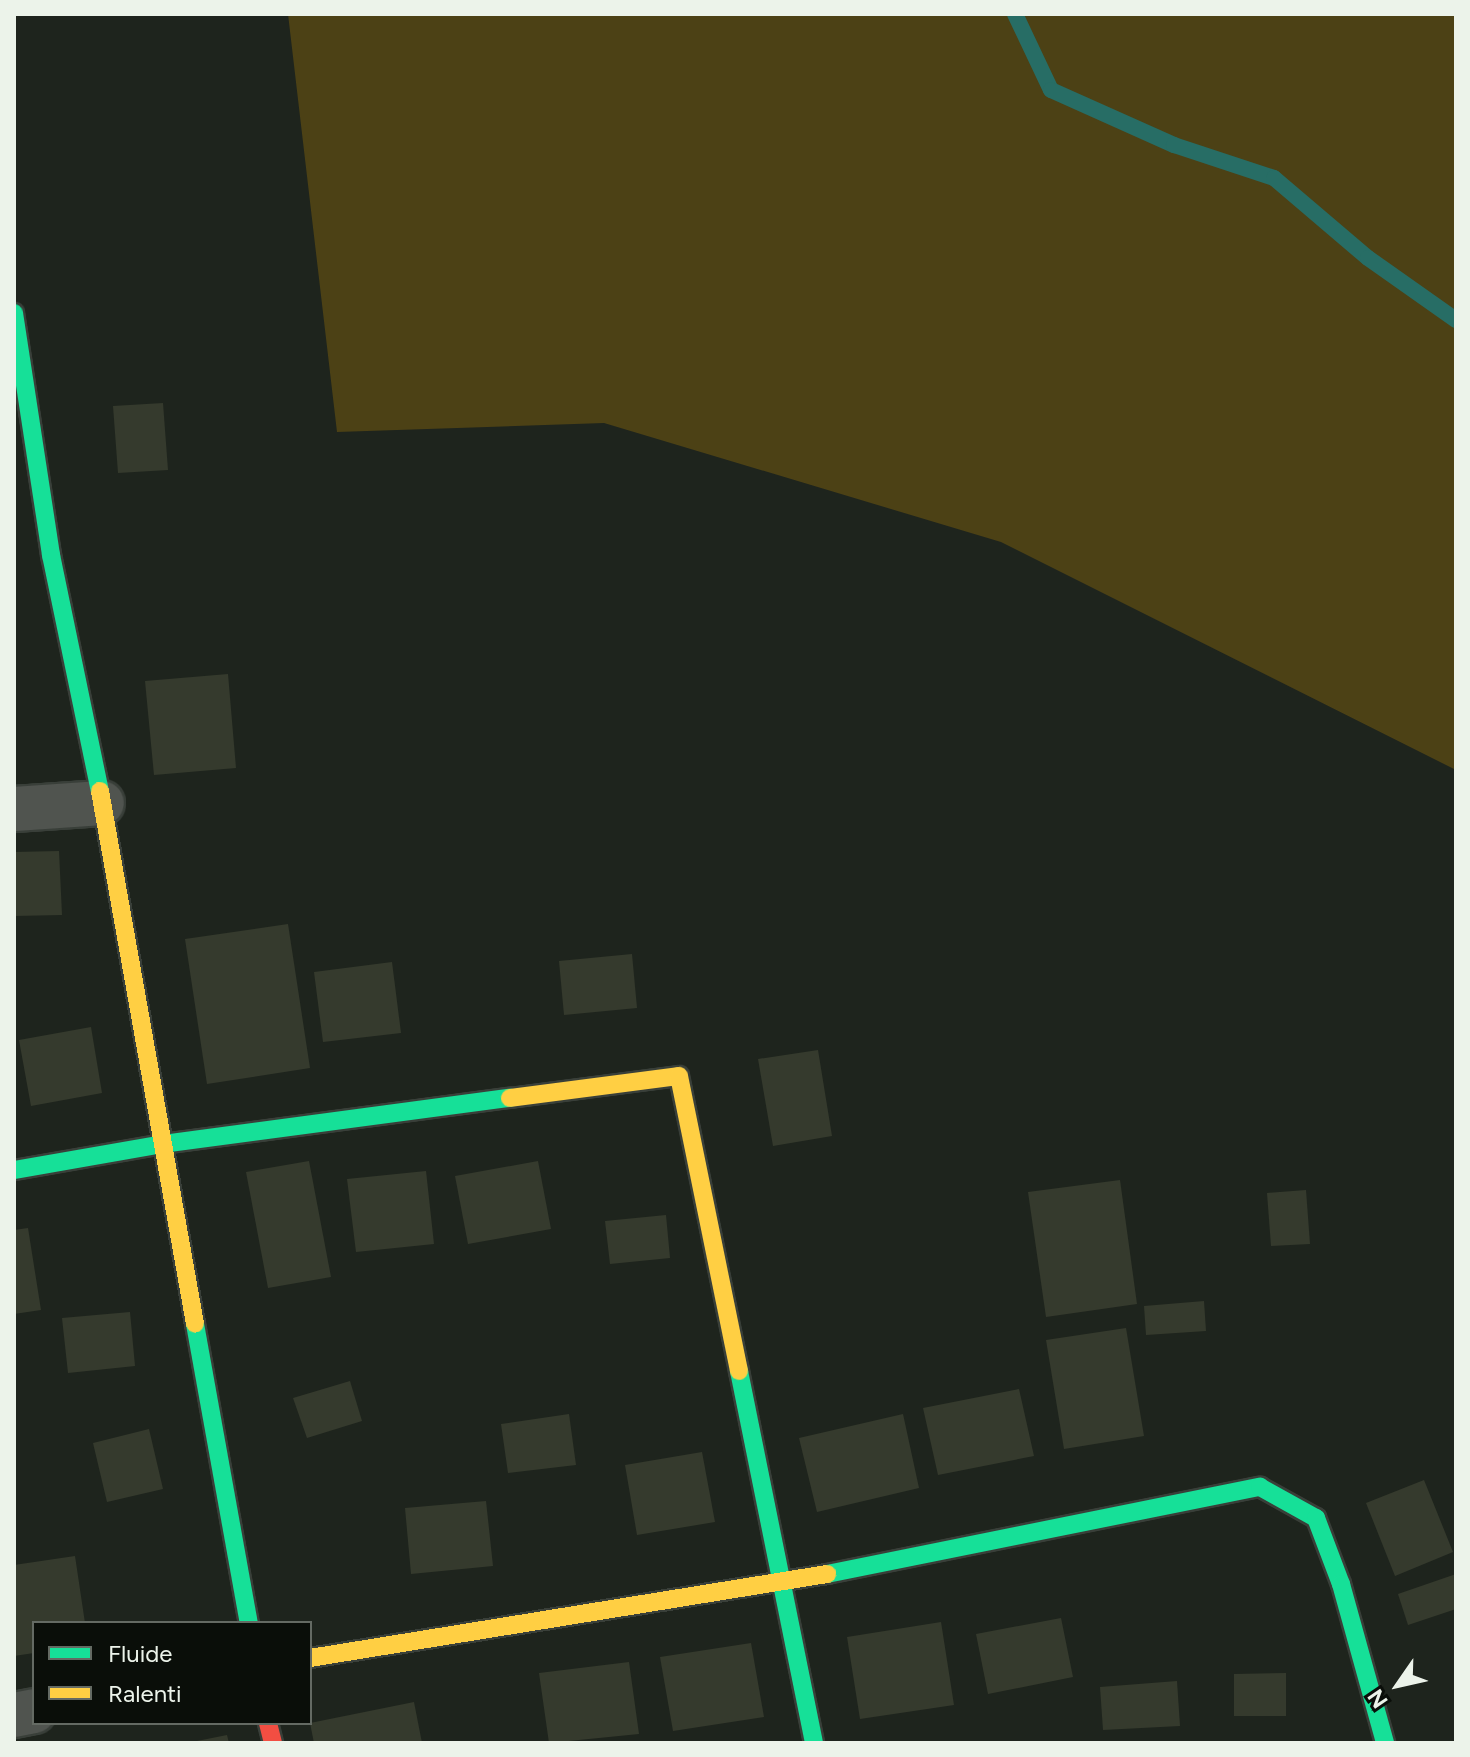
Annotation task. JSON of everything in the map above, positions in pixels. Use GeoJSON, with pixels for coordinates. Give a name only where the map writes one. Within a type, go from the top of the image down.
{"type":"FeatureCollection","features":[{"type":"Feature","properties":{"kind":"street"},"geometry":{"type":"LineString","coordinates":[[14,313],[51,555],[102,803],[249,1621]]}},
{"type":"Feature","properties":{"kind":"street"},"geometry":{"type":"LineString","coordinates":[[14,809],[102,803]]}},
{"type":"Feature","properties":{"kind":"street"},"geometry":{"type":"LineString","coordinates":[[14,1170],[163,1144],[679,1076],[814,1743]]}},
{"type":"Feature","properties":{"kind":"street"},"geometry":{"type":"LineString","coordinates":[[312,1658],[781,1583],[1260,1487],[1316,1518],[1341,1584],[1385,1743]]}},
{"type":"Feature","properties":{"kind":"shaded area"},"geometry":{"type":"Polygon","coordinates":[[[288,14],[1456,14],[1456,770],[1001,542],[604,423],[337,432],[288,14]]]}},
{"type":"Feature","properties":{"kind":"building"},"geometry":{"type":"Polygon","coordinates":[[[163,403],[168,470],[118,473],[113,406],[163,403]]]}},
{"type":"Feature","properties":{"kind":"building"},"geometry":{"type":"Polygon","coordinates":[[[228,674],[236,768],[154,775],[145,681],[228,674]]]}},
{"type":"Feature","properties":{"kind":"building"},"geometry":{"type":"Polygon","coordinates":[[[59,851],[62,915],[14,916],[14,852],[59,851]]]}},
{"type":"Feature","properties":{"kind":"building"},"geometry":{"type":"Polygon","coordinates":[[[288,924],[310,1068],[207,1084],[185,939],[288,924]]]}},
{"type":"Feature","properties":{"kind":"building"},"geometry":{"type":"Polygon","coordinates":[[[632,954],[637,1008],[564,1015],[559,961],[632,954]]]}},
{"type":"Feature","properties":{"kind":"building"},"geometry":{"type":"Polygon","coordinates":[[[392,962],[401,1033],[323,1042],[314,972],[392,962]]]}},
{"type":"Feature","properties":{"kind":"building"},"geometry":{"type":"Polygon","coordinates":[[[91,1027],[102,1093],[31,1106],[19,1040],[91,1027]]]}},
{"type":"Feature","properties":{"kind":"building"},"geometry":{"type":"Polygon","coordinates":[[[818,1050],[832,1136],[773,1146],[758,1059],[818,1050]]]}},
{"type":"Feature","properties":{"kind":"building"},"geometry":{"type":"Polygon","coordinates":[[[309,1161],[331,1277],[268,1288],[246,1172],[309,1161]]]}},
{"type":"Feature","properties":{"kind":"building"},"geometry":{"type":"Polygon","coordinates":[[[538,1161],[551,1229],[468,1244],[455,1176],[538,1161]]]}},
{"type":"Feature","properties":{"kind":"building"},"geometry":{"type":"Polygon","coordinates":[[[426,1171],[434,1244],[356,1252],[347,1179],[426,1171]]]}},
{"type":"Feature","properties":{"kind":"building"},"geometry":{"type":"Polygon","coordinates":[[[1120,1180],[1137,1304],[1046,1317],[1028,1192],[1120,1180]]]}},
{"type":"Feature","properties":{"kind":"building"},"geometry":{"type":"Polygon","coordinates":[[[1306,1190],[1310,1244],[1271,1246],[1267,1193],[1306,1190]]]}},
{"type":"Feature","properties":{"kind":"building"},"geometry":{"type":"Polygon","coordinates":[[[666,1215],[670,1258],[610,1264],[605,1221],[666,1215]]]}},
{"type":"Feature","properties":{"kind":"building"},"geometry":{"type":"Polygon","coordinates":[[[28,1228],[41,1310],[14,1314],[14,1230],[28,1228]]]}},
{"type":"Feature","properties":{"kind":"building"},"geometry":{"type":"Polygon","coordinates":[[[1204,1301],[1206,1331],[1146,1335],[1144,1306],[1204,1301]]]}},
{"type":"Feature","properties":{"kind":"building"},"geometry":{"type":"Polygon","coordinates":[[[130,1312],[135,1366],[68,1373],[62,1318],[130,1312]]]}},
{"type":"Feature","properties":{"kind":"building"},"geometry":{"type":"Polygon","coordinates":[[[1126,1328],[1144,1436],[1064,1449],[1046,1340],[1126,1328]]]}},
{"type":"Feature","properties":{"kind":"building"},"geometry":{"type":"Polygon","coordinates":[[[350,1381],[362,1421],[307,1438],[293,1398],[350,1381]]]}},
{"type":"Feature","properties":{"kind":"building"},"geometry":{"type":"Polygon","coordinates":[[[1019,1389],[1034,1456],[938,1475],[923,1408],[1019,1389]]]}},
{"type":"Feature","properties":{"kind":"building"},"geometry":{"type":"Polygon","coordinates":[[[569,1414],[576,1465],[508,1473],[501,1424],[569,1414]]]}},
{"type":"Feature","properties":{"kind":"building"},"geometry":{"type":"Polygon","coordinates":[[[903,1414],[919,1488],[817,1512],[799,1438],[903,1414]]]}},
{"type":"Feature","properties":{"kind":"building"},"geometry":{"type":"Polygon","coordinates":[[[149,1429],[163,1489],[107,1502],[93,1443],[149,1429]]]}},
{"type":"Feature","properties":{"kind":"building"},"geometry":{"type":"Polygon","coordinates":[[[702,1452],[715,1522],[637,1535],[625,1465],[702,1452]]]}},
{"type":"Feature","properties":{"kind":"building"},"geometry":{"type":"Polygon","coordinates":[[[1424,1480],[1453,1552],[1395,1576],[1366,1503],[1424,1480]]]}},
{"type":"Feature","properties":{"kind":"building"},"geometry":{"type":"Polygon","coordinates":[[[486,1501],[493,1566],[411,1574],[405,1508],[486,1501]]]}},
{"type":"Feature","properties":{"kind":"building"},"geometry":{"type":"Polygon","coordinates":[[[75,1556],[85,1621],[32,1621],[32,1653],[14,1656],[14,1565],[75,1556]]]}},
{"type":"Feature","properties":{"kind":"building"},"geometry":{"type":"Polygon","coordinates":[[[1456,1574],[1456,1609],[1408,1625],[1398,1594],[1456,1574]]]}},
{"type":"Feature","properties":{"kind":"building"},"geometry":{"type":"Polygon","coordinates":[[[1061,1618],[1073,1677],[988,1694],[976,1634],[1061,1618]]]}},
{"type":"Feature","properties":{"kind":"building"},"geometry":{"type":"Polygon","coordinates":[[[941,1622],[954,1705],[860,1719],[847,1637],[941,1622]]]}},
{"type":"Feature","properties":{"kind":"building"},"geometry":{"type":"Polygon","coordinates":[[[751,1643],[764,1717],[673,1731],[660,1657],[751,1643]]]}},
{"type":"Feature","properties":{"kind":"building"},"geometry":{"type":"Polygon","coordinates":[[[629,1662],[639,1734],[549,1743],[539,1673],[629,1662]]]}},
{"type":"Feature","properties":{"kind":"building"},"geometry":{"type":"Polygon","coordinates":[[[1286,1673],[1286,1716],[1234,1716],[1234,1674],[1286,1673]]]}},
{"type":"Feature","properties":{"kind":"building"},"geometry":{"type":"Polygon","coordinates":[[[1177,1681],[1180,1726],[1103,1730],[1100,1687],[1177,1681]]]}},
{"type":"Feature","properties":{"kind":"building"},"geometry":{"type":"Polygon","coordinates":[[[414,1702],[422,1743],[314,1743],[312,1723],[414,1702]]]}},
{"type":"Feature","properties":{"kind":"building"},"geometry":{"type":"Polygon","coordinates":[[[227,1735],[229,1743],[192,1743],[192,1742],[227,1735]]]}},
{"type":"Feature","properties":{"kind":"waterway"},"geometry":{"type":"LineString","coordinates":[[1015,14],[1051,90],[1174,145],[1274,178],[1368,258],[1456,320]]}},
{"type":"Feature","properties":{"kind":"traffic: fast"},"geometry":{"type":"LineString","coordinates":[[14,313],[51,555],[100,791]]}},
{"type":"Feature","properties":{"kind":"traffic: fast"},"geometry":{"type":"LineString","coordinates":[[14,1170],[163,1144],[510,1098]]}},
{"type":"Feature","properties":{"kind":"traffic: fast"},"geometry":{"type":"LineString","coordinates":[[195,1324],[249,1621]]}},
{"type":"Feature","properties":{"kind":"traffic: fast"},"geometry":{"type":"LineString","coordinates":[[739,1371],[814,1743]]}},
{"type":"Feature","properties":{"kind":"traffic: fast"},"geometry":{"type":"LineString","coordinates":[[827,1574],[1260,1487],[1316,1518],[1341,1584],[1385,1743]]}},
{"type":"Feature","properties":{"kind":"traffic: slow"},"geometry":{"type":"LineString","coordinates":[[100,791],[195,1324]]}},
{"type":"Feature","properties":{"kind":"traffic: slow"},"geometry":{"type":"LineString","coordinates":[[510,1098],[679,1076],[739,1371]]}},
{"type":"Feature","properties":{"kind":"traffic: slow"},"geometry":{"type":"LineString","coordinates":[[312,1658],[827,1574]]}},
{"type":"Feature","properties":{"kind":"traffic: jam"},"geometry":{"type":"LineString","coordinates":[[268,1725],[273,1743]]}}]}
